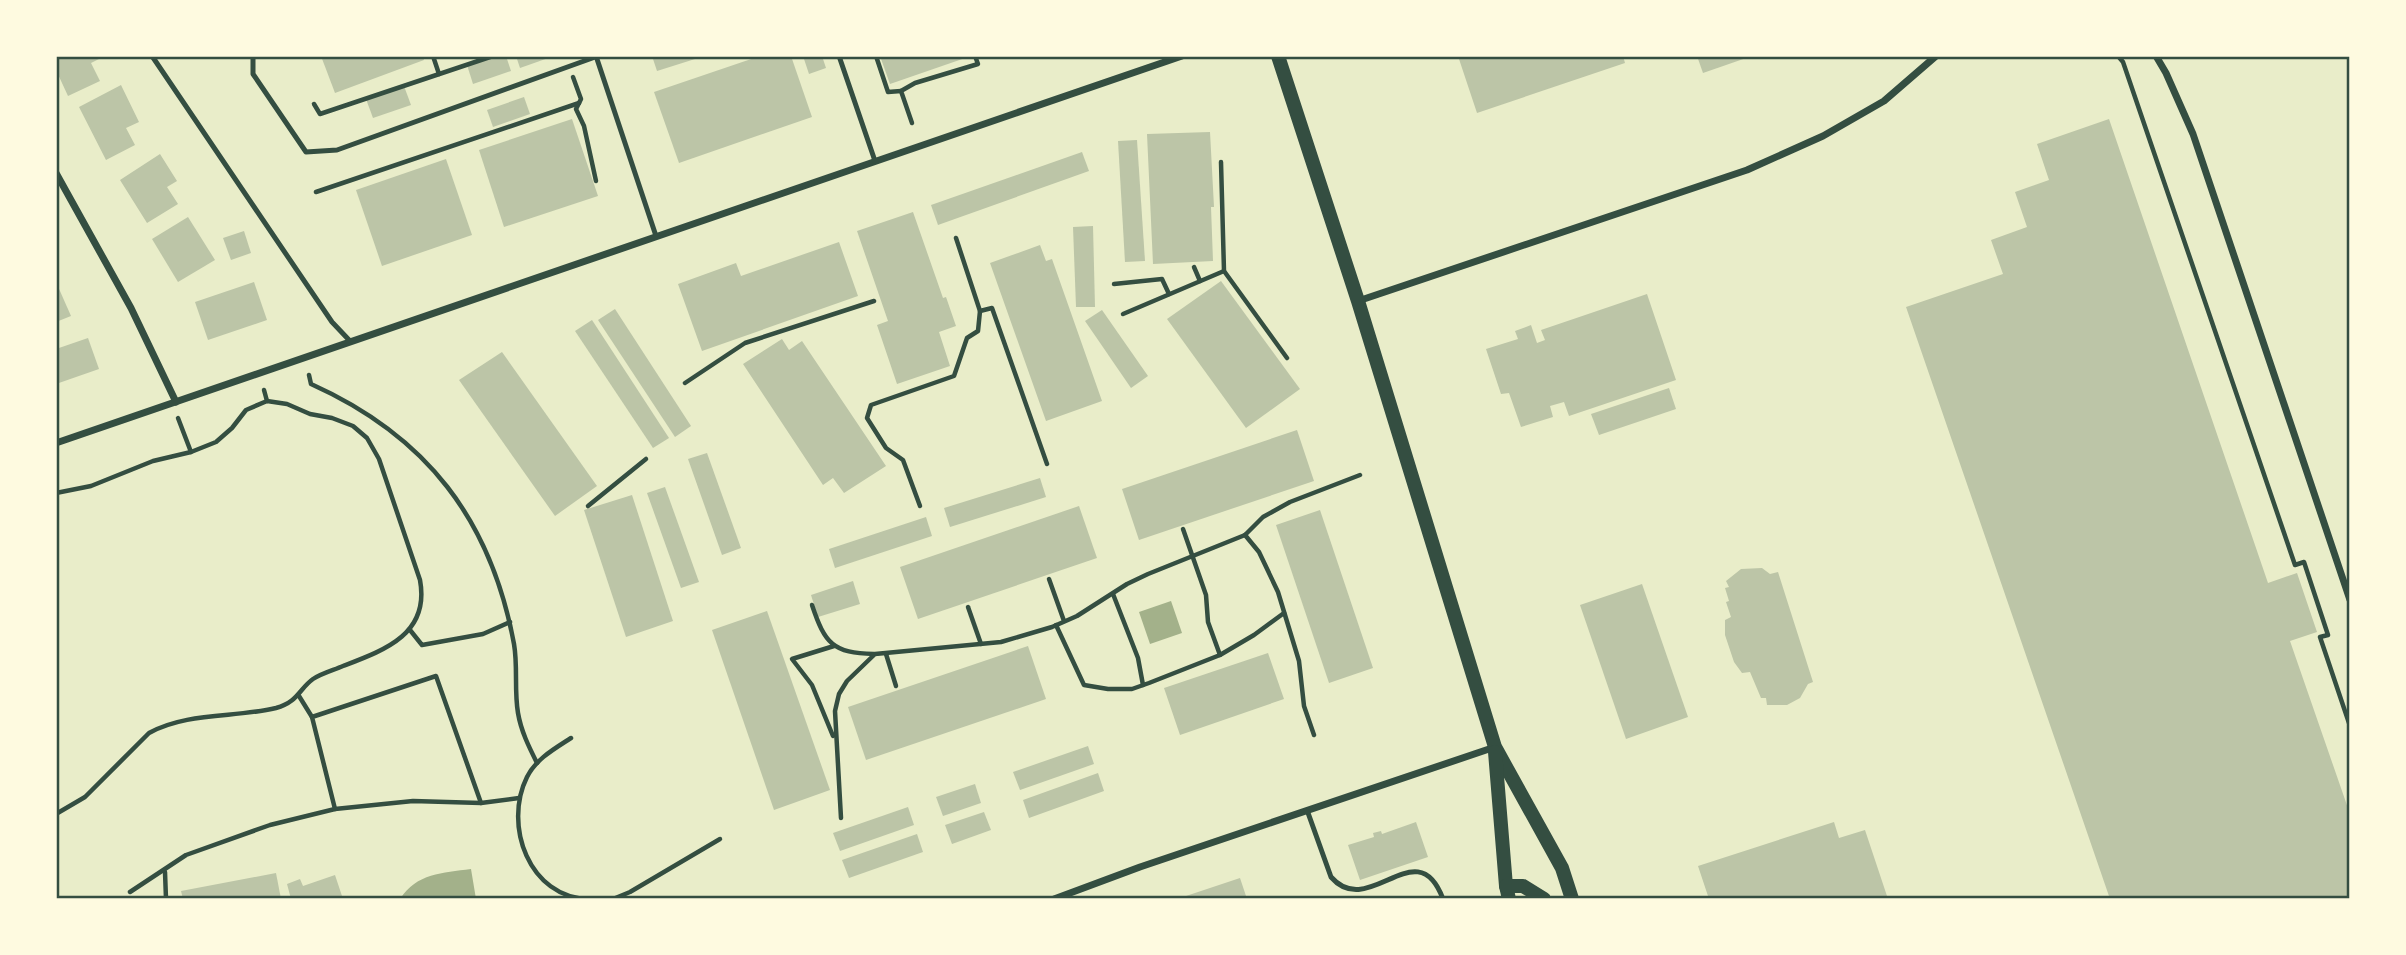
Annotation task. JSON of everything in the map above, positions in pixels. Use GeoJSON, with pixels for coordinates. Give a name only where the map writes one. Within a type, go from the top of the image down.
{"type":"FeatureCollection","features":[{"type":"Feature","properties":{"kind":"main road"},"geometry":{"type":"LineString","coordinates":[[1278,56],[1358,301],[1494,747],[1508,892],[1523,886],[1544,899]]}},
{"type":"Feature","properties":{"kind":"main road"},"geometry":{"type":"LineString","coordinates":[[1494,747],[1562,868],[1573,899]]}},
{"type":"Feature","properties":{"kind":"street"},"geometry":{"type":"LineString","coordinates":[[56,443],[1182,56]]}},
{"type":"Feature","properties":{"kind":"street"},"geometry":{"type":"LineString","coordinates":[[1358,301],[1747,170],[1823,136],[1884,101],[1936,56]]}},
{"type":"Feature","properties":{"kind":"street"},"geometry":{"type":"LineString","coordinates":[[2156,56],[2193,134],[2350,600]]}},
{"type":"Feature","properties":{"kind":"street"},"geometry":{"type":"LineString","coordinates":[[56,173],[131,308],[176,402]]}},
{"type":"Feature","properties":{"kind":"street"},"geometry":{"type":"LineString","coordinates":[[1054,899],[1140,867],[1494,747]]}},
{"type":"Feature","properties":{"kind":"lane"},"geometry":{"type":"LineString","coordinates":[[152,56],[332,322],[350,341]]}},
{"type":"Feature","properties":{"kind":"lane"},"geometry":{"type":"LineString","coordinates":[[253,56],[253,74],[306,152],[337,150],[597,56],[656,236]]}},
{"type":"Feature","properties":{"kind":"lane"},"geometry":{"type":"LineString","coordinates":[[839,56],[875,161]]}},
{"type":"Feature","properties":{"kind":"lane"},"geometry":{"type":"LineString","coordinates":[[1307,810],[1331,877],[1338,886],[1361,890],[1410,872],[1422,872],[1433,878],[1443,899]]}},
{"type":"Feature","properties":{"kind":"path"},"geometry":{"type":"LineString","coordinates":[[433,56],[439,74]]}},
{"type":"Feature","properties":{"kind":"path"},"geometry":{"type":"LineString","coordinates":[[314,104],[320,114],[493,56]]}},
{"type":"Feature","properties":{"kind":"path"},"geometry":{"type":"LineString","coordinates":[[876,56],[888,92],[901,91],[915,83],[978,64],[975,56]]}},
{"type":"Feature","properties":{"kind":"path"},"geometry":{"type":"LineString","coordinates":[[2118,56],[2123,62],[2295,565],[2304,562],[2328,635],[2320,637],[2350,726]]}},
{"type":"Feature","properties":{"kind":"path"},"geometry":{"type":"LineString","coordinates":[[569,66],[581,99],[576,109],[584,126],[596,181]]}},
{"type":"Feature","properties":{"kind":"path"},"geometry":{"type":"LineString","coordinates":[[901,91],[912,123]]}},
{"type":"Feature","properties":{"kind":"path"},"geometry":{"type":"LineString","coordinates":[[317,191],[579,103]]}},
{"type":"Feature","properties":{"kind":"path"},"geometry":{"type":"LineString","coordinates":[[1221,162],[1224,271],[1287,358]]}},
{"type":"Feature","properties":{"kind":"path"},"geometry":{"type":"LineString","coordinates":[[920,506],[903,460],[886,448],[867,418],[871,405],[954,376],[967,338],[978,331],[980,311],[956,238]]}},
{"type":"Feature","properties":{"kind":"path"},"geometry":{"type":"LineString","coordinates":[[1194,267],[1200,281]]}},
{"type":"Feature","properties":{"kind":"path"},"geometry":{"type":"LineString","coordinates":[[1123,314],[1224,271]]}},
{"type":"Feature","properties":{"kind":"path"},"geometry":{"type":"LineString","coordinates":[[1114,284],[1162,279],[1169,294]]}},
{"type":"Feature","properties":{"kind":"path"},"geometry":{"type":"LineString","coordinates":[[685,383],[745,344],[874,301]]}},
{"type":"Feature","properties":{"kind":"path"},"geometry":{"type":"LineString","coordinates":[[980,311],[992,308],[1047,464]]}},
{"type":"Feature","properties":{"kind":"path"},"geometry":{"type":"LineString","coordinates":[[309,375],[311,384],[368,413],[429,464],[472,522],[489,554],[503,594],[516,654],[518,714],[537,763]]}},
{"type":"Feature","properties":{"kind":"path"},"geometry":{"type":"LineString","coordinates":[[264,390],[267,401]]}},
{"type":"Feature","properties":{"kind":"path"},"geometry":{"type":"LineString","coordinates":[[56,494],[91,486],[153,461],[191,452],[216,442],[246,410],[267,401],[286,404],[352,426],[367,438],[379,459],[420,580],[423,597],[410,631],[380,652],[312,679],[299,696],[279,707],[162,726],[149,733],[85,797],[56,814]]}},
{"type":"Feature","properties":{"kind":"path"},"geometry":{"type":"LineString","coordinates":[[178,418],[191,452]]}},
{"type":"Feature","properties":{"kind":"path"},"geometry":{"type":"LineString","coordinates":[[589,506],[646,459]]}},
{"type":"Feature","properties":{"kind":"path"},"geometry":{"type":"LineString","coordinates":[[812,605],[825,636],[834,646],[848,653],[886,654],[1022,637],[1064,621],[1137,579],[1245,535],[1263,517],[1290,502],[1360,475]]}},
{"type":"Feature","properties":{"kind":"path"},"geometry":{"type":"LineString","coordinates":[[1183,529],[1206,595],[1208,622],[1220,655]]}},
{"type":"Feature","properties":{"kind":"path"},"geometry":{"type":"LineString","coordinates":[[1245,535],[1259,552],[1284,613],[1299,662],[1304,706],[1314,735]]}},
{"type":"Feature","properties":{"kind":"path"},"geometry":{"type":"LineString","coordinates":[[1049,579],[1064,621]]}},
{"type":"Feature","properties":{"kind":"path"},"geometry":{"type":"LineString","coordinates":[[1113,594],[1138,658],[1143,685]]}},
{"type":"Feature","properties":{"kind":"path"},"geometry":{"type":"LineString","coordinates":[[968,607],[981,644]]}},
{"type":"Feature","properties":{"kind":"path"},"geometry":{"type":"LineString","coordinates":[[1056,625],[1084,685],[1132,689],[1220,655],[1284,613]]}},
{"type":"Feature","properties":{"kind":"path"},"geometry":{"type":"LineString","coordinates":[[410,631],[422,645],[483,634],[510,622]]}},
{"type":"Feature","properties":{"kind":"path"},"geometry":{"type":"LineString","coordinates":[[834,646],[792,659],[812,685],[835,739]]}},
{"type":"Feature","properties":{"kind":"path"},"geometry":{"type":"LineString","coordinates":[[841,818],[835,711],[839,694],[847,681],[875,654]]}},
{"type":"Feature","properties":{"kind":"path"},"geometry":{"type":"LineString","coordinates":[[886,654],[896,686]]}},
{"type":"Feature","properties":{"kind":"path"},"geometry":{"type":"LineString","coordinates":[[312,717],[436,676],[481,803]]}},
{"type":"Feature","properties":{"kind":"path"},"geometry":{"type":"LineString","coordinates":[[299,696],[312,717],[335,809]]}},
{"type":"Feature","properties":{"kind":"path"},"geometry":{"type":"LineString","coordinates":[[571,738],[549,751],[527,776],[519,797],[518,828],[523,850],[544,881],[563,892],[589,899]]}},
{"type":"Feature","properties":{"kind":"path"},"geometry":{"type":"LineString","coordinates":[[130,892],[186,856],[271,825],[335,809],[413,801],[481,803],[519,797]]}},
{"type":"Feature","properties":{"kind":"path"},"geometry":{"type":"LineString","coordinates":[[613,899],[720,839]]}},
{"type":"Feature","properties":{"kind":"path"},"geometry":{"type":"LineString","coordinates":[[165,871],[166,899]]}},
{"type":"Feature","properties":{"kind":"shaded area"},"geometry":{"type":"Polygon","coordinates":[[[1171,601],[1182,633],[1150,644],[1139,612],[1171,601]]]}},
{"type":"Feature","properties":{"kind":"shaded area"},"geometry":{"type":"Polygon","coordinates":[[[471,869],[476,899],[400,899],[422,879],[440,873],[471,869]]]}},
{"type":"Feature","properties":{"kind":"building"},"geometry":{"type":"Polygon","coordinates":[[[56,56],[98,56],[99,59],[91,63],[100,81],[68,96],[56,70],[56,56]]]}},
{"type":"Feature","properties":{"kind":"building"},"geometry":{"type":"Polygon","coordinates":[[[321,56],[423,56],[424,60],[335,93],[321,56]]]}},
{"type":"Feature","properties":{"kind":"building"},"geometry":{"type":"Polygon","coordinates":[[[493,56],[506,56],[511,71],[473,84],[467,65],[493,56]]]}},
{"type":"Feature","properties":{"kind":"building"},"geometry":{"type":"Polygon","coordinates":[[[516,56],[554,56],[520,68],[516,56]]]}},
{"type":"Feature","properties":{"kind":"building"},"geometry":{"type":"Polygon","coordinates":[[[652,56],[694,56],[695,59],[657,71],[652,56]]]}},
{"type":"Feature","properties":{"kind":"building"},"geometry":{"type":"Polygon","coordinates":[[[760,56],[791,56],[812,117],[679,163],[654,92],[760,56]]]}},
{"type":"Feature","properties":{"kind":"building"},"geometry":{"type":"Polygon","coordinates":[[[803,56],[822,56],[826,68],[809,74],[803,56]]]}},
{"type":"Feature","properties":{"kind":"building"},"geometry":{"type":"Polygon","coordinates":[[[880,56],[971,56],[890,84],[880,56]]]}},
{"type":"Feature","properties":{"kind":"building"},"geometry":{"type":"Polygon","coordinates":[[[1458,56],[1623,56],[1625,63],[1477,113],[1458,56]]]}},
{"type":"Feature","properties":{"kind":"building"},"geometry":{"type":"Polygon","coordinates":[[[1697,56],[1752,56],[1703,73],[1697,56]]]}},
{"type":"Feature","properties":{"kind":"building"},"geometry":{"type":"Polygon","coordinates":[[[121,85],[139,122],[126,128],[135,145],[106,160],[79,107],[121,85]]]}},
{"type":"Feature","properties":{"kind":"building"},"geometry":{"type":"Polygon","coordinates":[[[404,86],[411,105],[373,118],[366,99],[404,86]]]}},
{"type":"Feature","properties":{"kind":"building"},"geometry":{"type":"Polygon","coordinates":[[[524,97],[530,114],[493,127],[487,110],[524,97]]]}},
{"type":"Feature","properties":{"kind":"building"},"geometry":{"type":"Polygon","coordinates":[[[572,119],[598,196],[504,227],[479,150],[572,119]]]}},
{"type":"Feature","properties":{"kind":"building"},"geometry":{"type":"Polygon","coordinates":[[[2109,119],[2268,583],[2297,573],[2317,632],[2290,641],[2350,814],[2350,899],[2110,899],[1906,307],[2003,274],[1991,240],[2027,227],[2015,192],[2049,180],[2037,144],[2109,119]]]}},
{"type":"Feature","properties":{"kind":"building"},"geometry":{"type":"Polygon","coordinates":[[[1210,132],[1214,207],[1211,207],[1213,261],[1153,264],[1147,134],[1210,132]]]}},
{"type":"Feature","properties":{"kind":"building"},"geometry":{"type":"Polygon","coordinates":[[[1137,140],[1145,261],[1125,262],[1118,141],[1137,140]]]}},
{"type":"Feature","properties":{"kind":"building"},"geometry":{"type":"Polygon","coordinates":[[[1082,152],[1089,171],[938,225],[931,205],[1082,152]]]}},
{"type":"Feature","properties":{"kind":"building"},"geometry":{"type":"Polygon","coordinates":[[[160,154],[177,181],[167,187],[178,204],[147,223],[120,180],[160,154]]]}},
{"type":"Feature","properties":{"kind":"building"},"geometry":{"type":"Polygon","coordinates":[[[446,159],[472,235],[382,266],[356,190],[446,159]]]}},
{"type":"Feature","properties":{"kind":"building"},"geometry":{"type":"Polygon","coordinates":[[[913,212],[943,298],[946,297],[956,326],[939,332],[950,366],[897,384],[877,325],[888,321],[857,231],[913,212]]]}},
{"type":"Feature","properties":{"kind":"building"},"geometry":{"type":"Polygon","coordinates":[[[188,217],[215,260],[178,282],[152,239],[188,217]]]}},
{"type":"Feature","properties":{"kind":"building"},"geometry":{"type":"Polygon","coordinates":[[[1093,226],[1095,307],[1076,307],[1073,227],[1093,226]]]}},
{"type":"Feature","properties":{"kind":"building"},"geometry":{"type":"Polygon","coordinates":[[[244,231],[251,253],[231,260],[223,238],[244,231]]]}},
{"type":"Feature","properties":{"kind":"building"},"geometry":{"type":"Polygon","coordinates":[[[839,242],[858,296],[702,351],[678,284],[736,263],[741,276],[839,242]]]}},
{"type":"Feature","properties":{"kind":"building"},"geometry":{"type":"Polygon","coordinates":[[[1040,245],[1046,261],[1052,259],[1102,401],[1046,421],[990,263],[1040,245]]]}},
{"type":"Feature","properties":{"kind":"building"},"geometry":{"type":"Polygon","coordinates":[[[1221,281],[1300,389],[1246,428],[1167,319],[1221,281]]]}},
{"type":"Feature","properties":{"kind":"building"},"geometry":{"type":"Polygon","coordinates":[[[56,282],[71,316],[56,322],[56,282]]]}},
{"type":"Feature","properties":{"kind":"building"},"geometry":{"type":"Polygon","coordinates":[[[254,282],[267,320],[208,340],[195,302],[254,282]]]}},
{"type":"Feature","properties":{"kind":"building"},"geometry":{"type":"Polygon","coordinates":[[[1647,294],[1676,380],[1569,416],[1564,402],[1550,406],[1553,417],[1521,427],[1509,393],[1501,394],[1486,349],[1518,339],[1515,331],[1531,325],[1537,343],[1545,340],[1541,330],[1647,294]]]}},
{"type":"Feature","properties":{"kind":"building"},"geometry":{"type":"Polygon","coordinates":[[[615,309],[691,426],[675,437],[598,320],[615,309]]]}},
{"type":"Feature","properties":{"kind":"building"},"geometry":{"type":"Polygon","coordinates":[[[1102,310],[1148,376],[1131,388],[1085,321],[1102,310]]]}},
{"type":"Feature","properties":{"kind":"building"},"geometry":{"type":"Polygon","coordinates":[[[592,320],[669,438],[653,448],[575,331],[592,320]]]}},
{"type":"Feature","properties":{"kind":"building"},"geometry":{"type":"Polygon","coordinates":[[[88,338],[99,369],[56,384],[56,349],[88,338]]]}},
{"type":"Feature","properties":{"kind":"building"},"geometry":{"type":"Polygon","coordinates":[[[782,339],[789,350],[802,341],[886,466],[844,493],[833,478],[823,485],[743,364],[782,339]]]}},
{"type":"Feature","properties":{"kind":"building"},"geometry":{"type":"Polygon","coordinates":[[[502,352],[597,486],[555,516],[459,380],[502,352]]]}},
{"type":"Feature","properties":{"kind":"building"},"geometry":{"type":"Polygon","coordinates":[[[1669,388],[1676,409],[1599,435],[1591,414],[1669,388]]]}},
{"type":"Feature","properties":{"kind":"building"},"geometry":{"type":"Polygon","coordinates":[[[1297,430],[1314,481],[1139,540],[1122,489],[1297,430]]]}},
{"type":"Feature","properties":{"kind":"building"},"geometry":{"type":"Polygon","coordinates":[[[707,453],[741,548],[722,555],[688,459],[707,453]]]}},
{"type":"Feature","properties":{"kind":"building"},"geometry":{"type":"Polygon","coordinates":[[[1040,478],[1046,497],[950,527],[944,508],[1040,478]]]}},
{"type":"Feature","properties":{"kind":"building"},"geometry":{"type":"Polygon","coordinates":[[[665,487],[699,582],[681,588],[647,493],[665,487]]]}},
{"type":"Feature","properties":{"kind":"building"},"geometry":{"type":"Polygon","coordinates":[[[632,495],[673,621],[626,637],[584,510],[632,495]]]}},
{"type":"Feature","properties":{"kind":"building"},"geometry":{"type":"Polygon","coordinates":[[[1079,506],[1097,558],[918,619],[900,567],[1079,506]]]}},
{"type":"Feature","properties":{"kind":"building"},"geometry":{"type":"Polygon","coordinates":[[[1320,510],[1373,668],[1329,683],[1276,525],[1320,510]]]}},
{"type":"Feature","properties":{"kind":"building"},"geometry":{"type":"Polygon","coordinates":[[[926,517],[932,536],[835,568],[829,549],[926,517]]]}},
{"type":"Feature","properties":{"kind":"building"},"geometry":{"type":"Polygon","coordinates":[[[1762,568],[1770,574],[1778,572],[1813,682],[1808,684],[1800,698],[1787,705],[1767,705],[1766,698],[1761,698],[1750,672],[1742,673],[1734,662],[1725,635],[1725,620],[1731,617],[1726,602],[1729,601],[1725,588],[1729,587],[1726,581],[1741,569],[1762,568]]]}},
{"type":"Feature","properties":{"kind":"building"},"geometry":{"type":"Polygon","coordinates":[[[853,581],[860,604],[818,617],[811,595],[853,581]]]}},
{"type":"Feature","properties":{"kind":"building"},"geometry":{"type":"Polygon","coordinates":[[[1642,584],[1688,717],[1626,739],[1580,605],[1642,584]]]}},
{"type":"Feature","properties":{"kind":"building"},"geometry":{"type":"Polygon","coordinates":[[[767,611],[830,790],[774,810],[712,630],[767,611]]]}},
{"type":"Feature","properties":{"kind":"building"},"geometry":{"type":"Polygon","coordinates":[[[1028,646],[1046,699],[866,760],[848,707],[1028,646]]]}},
{"type":"Feature","properties":{"kind":"building"},"geometry":{"type":"Polygon","coordinates":[[[1268,653],[1284,699],[1180,735],[1164,688],[1268,653]]]}},
{"type":"Feature","properties":{"kind":"building"},"geometry":{"type":"Polygon","coordinates":[[[1088,746],[1094,764],[1020,790],[1013,772],[1088,746]]]}},
{"type":"Feature","properties":{"kind":"building"},"geometry":{"type":"Polygon","coordinates":[[[1098,773],[1104,791],[1029,818],[1023,800],[1098,773]]]}},
{"type":"Feature","properties":{"kind":"building"},"geometry":{"type":"Polygon","coordinates":[[[975,784],[981,803],[943,816],[936,797],[975,784]]]}},
{"type":"Feature","properties":{"kind":"building"},"geometry":{"type":"Polygon","coordinates":[[[908,807],[914,825],[840,851],[833,833],[908,807]]]}},
{"type":"Feature","properties":{"kind":"building"},"geometry":{"type":"Polygon","coordinates":[[[984,812],[991,830],[952,844],[945,825],[984,812]]]}},
{"type":"Feature","properties":{"kind":"building"},"geometry":{"type":"Polygon","coordinates":[[[1416,822],[1428,857],[1360,880],[1348,845],[1374,837],[1373,833],[1381,831],[1382,834],[1416,822]]]}},
{"type":"Feature","properties":{"kind":"building"},"geometry":{"type":"Polygon","coordinates":[[[1834,822],[1839,838],[1865,830],[1888,899],[1709,899],[1698,866],[1834,822]]]}},
{"type":"Feature","properties":{"kind":"building"},"geometry":{"type":"Polygon","coordinates":[[[917,834],[923,852],[849,878],[842,860],[917,834]]]}},
{"type":"Feature","properties":{"kind":"building"},"geometry":{"type":"Polygon","coordinates":[[[276,873],[281,899],[183,899],[181,891],[276,873]]]}},
{"type":"Feature","properties":{"kind":"building"},"geometry":{"type":"Polygon","coordinates":[[[335,875],[343,899],[291,899],[287,884],[300,879],[303,886],[335,875]]]}},
{"type":"Feature","properties":{"kind":"building"},"geometry":{"type":"Polygon","coordinates":[[[1240,878],[1247,899],[1177,899],[1240,878]]]}}]}
